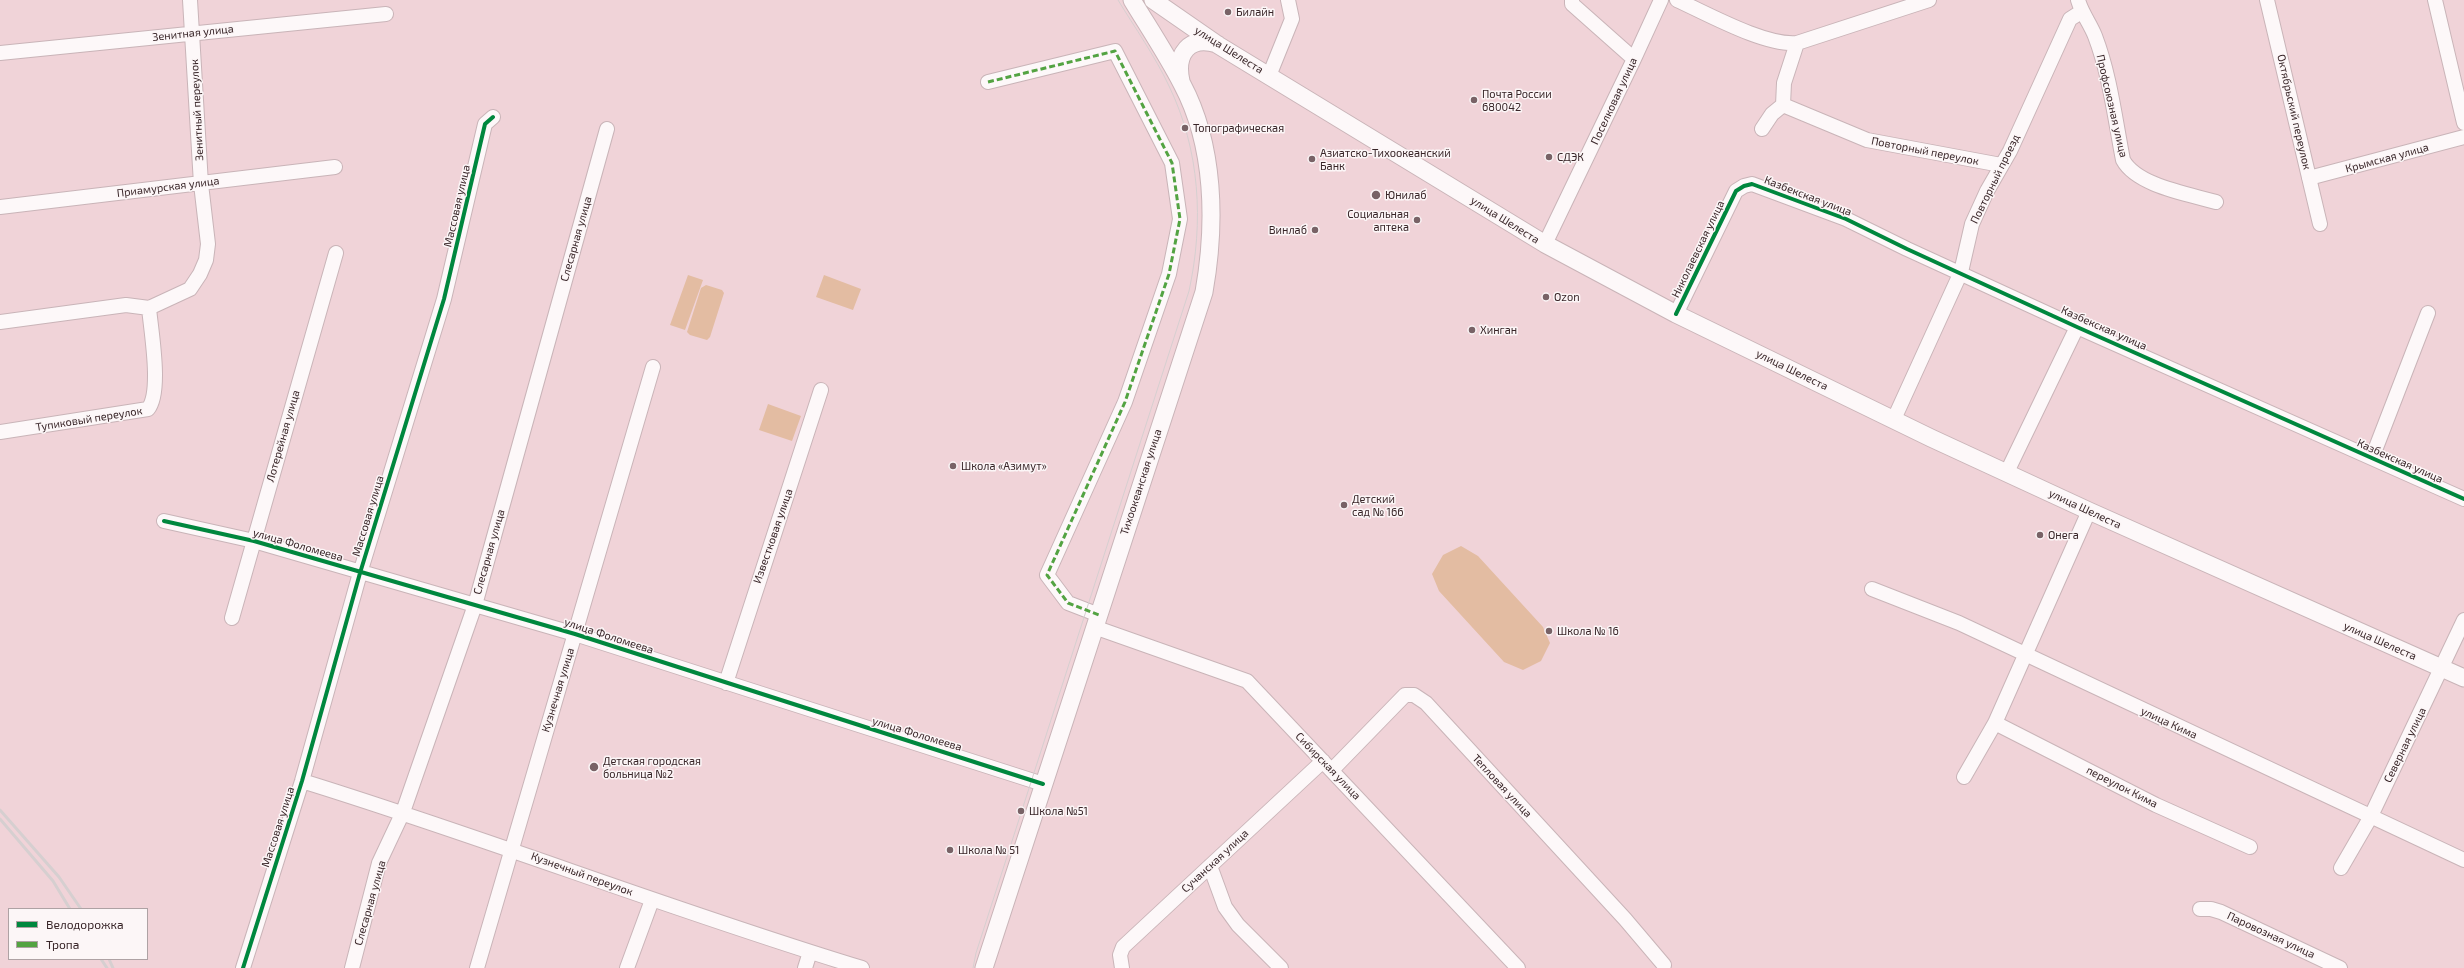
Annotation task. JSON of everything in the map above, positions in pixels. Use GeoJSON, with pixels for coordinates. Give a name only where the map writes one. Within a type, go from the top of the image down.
{"type":"FeatureCollection","features":[{"type":"Feature","properties":{"kind":"main road","name":"Тихоокеанская улица"},"geometry":{"type":"LineString","coordinates":[[984,968],[1204,292],[1208,266],[1211,220],[1209,185],[1199,129],[1182,85],[1132,0]]}},
{"type":"Feature","properties":{"kind":"main road","name":"улица Шелеста"},"geometry":{"type":"LineString","coordinates":[[1155,1],[1218,45],[1545,244],[1676,314],[2089,511],[2464,678]]}},
{"type":"Feature","properties":{"kind":"main road"},"geometry":{"type":"LineString","coordinates":[[1182,85],[1178,68],[1182,54],[1193,43],[1205,41],[1218,45]]}},
{"type":"Feature","properties":{"kind":"street","name":"Зенитный переулок"},"geometry":{"type":"LineString","coordinates":[[149,308],[190,289],[206,260],[208,244],[201,184],[190,0]]}},
{"type":"Feature","properties":{"kind":"street"},"geometry":{"type":"LineString","coordinates":[[1269,76],[1292,19],[1288,0]]}},
{"type":"Feature","properties":{"kind":"street"},"geometry":{"type":"LineString","coordinates":[[1572,0],[1572,4],[1634,60]]}},
{"type":"Feature","properties":{"kind":"street","name":"Поселковая улица"},"geometry":{"type":"LineString","coordinates":[[1545,244],[1634,60],[1661,0]]}},
{"type":"Feature","properties":{"kind":"street"},"geometry":{"type":"LineString","coordinates":[[1677,0],[1762,37],[1788,44],[1797,44],[1929,0]]}},
{"type":"Feature","properties":{"kind":"street","name":"Октябрьский переулок"},"geometry":{"type":"LineString","coordinates":[[2268,0],[2320,224]]}},
{"type":"Feature","properties":{"kind":"street"},"geometry":{"type":"LineString","coordinates":[[2435,0],[2464,123]]}},
{"type":"Feature","properties":{"kind":"street","name":"Повторный проезд"},"geometry":{"type":"LineString","coordinates":[[1894,419],[1961,272],[1972,224],[2070,19],[2080,6]]}},
{"type":"Feature","properties":{"kind":"street","name":"Профсоюзная улица"},"geometry":{"type":"LineString","coordinates":[[2080,6],[2095,36],[2107,80],[2123,160],[2128,168],[2143,179],[2216,202]]}},
{"type":"Feature","properties":{"kind":"street","name":"Зенитная улица"},"geometry":{"type":"LineString","coordinates":[[0,53],[386,14]]}},
{"type":"Feature","properties":{"kind":"street"},"geometry":{"type":"LineString","coordinates":[[1762,129],[1772,114],[1783,106],[1784,83],[1797,44]]}},
{"type":"Feature","properties":{"kind":"street","name":"Сибирская улица"},"geometry":{"type":"LineString","coordinates":[[988,82],[1115,51],[1172,163],[1180,219],[1169,274],[1125,402],[1047,575],[1068,603],[1097,621],[1247,681],[1328,765],[1518,968]]}},
{"type":"Feature","properties":{"kind":"street","name":"Повторный переулок"},"geometry":{"type":"LineString","coordinates":[[1783,106],[1867,140],[2001,165]]}},
{"type":"Feature","properties":{"kind":"street","name":"Массовая улица"},"geometry":{"type":"LineString","coordinates":[[243,968],[302,781],[360,573],[444,299],[471,190],[485,124],[493,117]]}},
{"type":"Feature","properties":{"kind":"street","name":"Слесарная улица"},"geometry":{"type":"LineString","coordinates":[[352,968],[379,863],[403,812],[475,605],[607,129]]}},
{"type":"Feature","properties":{"kind":"street","name":"Крымская улица"},"geometry":{"type":"LineString","coordinates":[[2309,178],[2464,137]]}},
{"type":"Feature","properties":{"kind":"street","name":"Приамурская улица"},"geometry":{"type":"LineString","coordinates":[[0,207],[335,167]]}},
{"type":"Feature","properties":{"kind":"street","name":"Казбекская улица"},"geometry":{"type":"LineString","coordinates":[[1736,191],[1744,186],[1752,184],[1846,219],[1907,249],[2464,499]]}},
{"type":"Feature","properties":{"kind":"street","name":"Николаевская улица"},"geometry":{"type":"LineString","coordinates":[[1676,314],[1736,191]]}},
{"type":"Feature","properties":{"kind":"street","name":"Лотерейная улица"},"geometry":{"type":"LineString","coordinates":[[232,618],[336,253]]}},
{"type":"Feature","properties":{"kind":"street"},"geometry":{"type":"LineString","coordinates":[[0,322],[126,305],[149,308]]}},
{"type":"Feature","properties":{"kind":"street","name":"Тупиковый переулок"},"geometry":{"type":"LineString","coordinates":[[0,432],[148,409],[153,404],[154,386],[149,308]]}},
{"type":"Feature","properties":{"kind":"street"},"geometry":{"type":"LineString","coordinates":[[2372,458],[2428,313]]}},
{"type":"Feature","properties":{"kind":"street"},"geometry":{"type":"LineString","coordinates":[[2007,472],[2077,326]]}},
{"type":"Feature","properties":{"kind":"street","name":"Кузнечная улица"},"geometry":{"type":"LineString","coordinates":[[477,968],[653,367]]}},
{"type":"Feature","properties":{"kind":"street","name":"Известковая улица"},"geometry":{"type":"LineString","coordinates":[[726,683],[821,390]]}},
{"type":"Feature","properties":{"kind":"street"},"geometry":{"type":"LineString","coordinates":[[1964,777],[1995,723],[2089,511]]}},
{"type":"Feature","properties":{"kind":"street","name":"улица Фоломеева"},"geometry":{"type":"LineString","coordinates":[[164,521],[254,541],[360,573],[575,634],[1043,784]]}},
{"type":"Feature","properties":{"kind":"street","name":"улица Кима"},"geometry":{"type":"LineString","coordinates":[[1872,589],[1959,623],[2370,818],[2464,860]]}},
{"type":"Feature","properties":{"kind":"street","name":"Северная улица"},"geometry":{"type":"LineString","coordinates":[[2342,868],[2370,818],[2464,620]]}},
{"type":"Feature","properties":{"kind":"street","name":"Тепловая улица"},"geometry":{"type":"LineString","coordinates":[[1328,765],[1405,695],[1414,695],[1426,704],[1593,884],[1664,965]]}},
{"type":"Feature","properties":{"kind":"street","name":"переулок Кима"},"geometry":{"type":"LineString","coordinates":[[1995,723],[2156,805],[2250,847]]}},
{"type":"Feature","properties":{"kind":"street","name":"Сучанская улица"},"geometry":{"type":"LineString","coordinates":[[1122,968],[1120,955],[1123,946],[1210,866],[1328,765]]}},
{"type":"Feature","properties":{"kind":"street","name":"Кузнечный переулок"},"geometry":{"type":"LineString","coordinates":[[302,781],[403,812],[511,848],[652,900],[862,968]]}},
{"type":"Feature","properties":{"kind":"street"},"geometry":{"type":"LineString","coordinates":[[1210,866],[1225,907],[1238,925],[1281,968]]}},
{"type":"Feature","properties":{"kind":"street"},"geometry":{"type":"LineString","coordinates":[[627,968],[652,900]]}},
{"type":"Feature","properties":{"kind":"street","name":"Паровозная улица"},"geometry":{"type":"LineString","coordinates":[[2200,909],[2211,909],[2221,912],[2340,968]]}},
{"type":"Feature","properties":{"kind":"street"},"geometry":{"type":"LineString","coordinates":[[805,968],[810,952]]}},
{"type":"Feature","properties":{"kind":"shaded area"},"geometry":{"type":"Polygon","coordinates":[[[688,275],[703,280],[685,330],[670,325],[688,275]]]}},
{"type":"Feature","properties":{"kind":"shaded area"},"geometry":{"type":"Polygon","coordinates":[[[824,275],[861,289],[853,310],[816,297],[824,275]]]}},
{"type":"Feature","properties":{"kind":"shaded area"},"geometry":{"type":"Polygon","coordinates":[[[706,285],[722,290],[724,293],[710,337],[707,340],[690,335],[687,332],[701,288],[706,285]]]}},
{"type":"Feature","properties":{"kind":"shaded area"},"geometry":{"type":"Polygon","coordinates":[[[768,404],[801,416],[792,441],[759,430],[768,404]]]}},
{"type":"Feature","properties":{"kind":"shaded area"},"geometry":{"type":"Polygon","coordinates":[[[1461,546],[1478,556],[1543,627],[1550,643],[1541,661],[1523,670],[1504,662],[1439,591],[1432,574],[1443,555],[1461,546]]]}},
{"type":"Feature","properties":{"kind":"tram line"},"geometry":{"type":"LineString","coordinates":[[973,968],[976,953],[1189,291],[1194,265],[1197,239],[1196,187],[1193,161],[1187,135],[1169,86],[1151,53],[1118,0]]}},
{"type":"Feature","properties":{"kind":"railway"},"geometry":{"type":"LineString","coordinates":[[0,810],[59,877],[80,908]]}},
{"type":"Feature","properties":{"kind":"railway"},"geometry":{"type":"LineString","coordinates":[[0,819],[53,881],[69,908]]}},
{"type":"Feature","properties":{"kind":"railway"},"geometry":{"type":"LineString","coordinates":[[102,960],[107,968]]}},
{"type":"Feature","properties":{"kind":"railway"},"geometry":{"type":"LineString","coordinates":[[109,960],[113,968]]}},
{"type":"Feature","properties":{"kind":"marked path"},"geometry":{"type":"LineString","coordinates":[[988,82],[1115,51],[1172,163],[1180,219],[1169,274],[1125,402],[1047,575],[1068,603],[1099,615]]}},
{"type":"Feature","properties":{"kind":"cycle path"},"geometry":{"type":"LineString","coordinates":[[243,968],[302,781],[360,573],[444,299],[485,124],[493,117]]}},
{"type":"Feature","properties":{"kind":"cycle path"},"geometry":{"type":"LineString","coordinates":[[1676,314],[1736,191],[1744,186],[1752,184],[1846,219],[1907,249],[2077,327],[2464,499]]}},
{"type":"Feature","properties":{"kind":"cycle path"},"geometry":{"type":"LineString","coordinates":[[164,521],[254,541],[575,634],[1043,784]]}},
{"type":"Feature","properties":{"kind":"place","name":"Билайн"},"geometry":{"type":"Point","coordinates":[1228,12]}},
{"type":"Feature","properties":{"kind":"place","name":"Почта России 680042"},"geometry":{"type":"Point","coordinates":[1474,100]}},
{"type":"Feature","properties":{"kind":"place","name":"Топографическая"},"geometry":{"type":"Point","coordinates":[1185,128]}},
{"type":"Feature","properties":{"kind":"place","name":"СДЭК"},"geometry":{"type":"Point","coordinates":[1549,157]}},
{"type":"Feature","properties":{"kind":"place","name":"Азиатско-Тихоокеанский Банк"},"geometry":{"type":"Point","coordinates":[1312,159]}},
{"type":"Feature","properties":{"kind":"place","name":"Юнилаб"},"geometry":{"type":"Point","coordinates":[1376,195]}},
{"type":"Feature","properties":{"kind":"place","name":"Социальная аптека"},"geometry":{"type":"Point","coordinates":[1417,220]}},
{"type":"Feature","properties":{"kind":"place","name":"Винлаб"},"geometry":{"type":"Point","coordinates":[1315,230]}},
{"type":"Feature","properties":{"kind":"place","name":"Ozon"},"geometry":{"type":"Point","coordinates":[1546,297]}},
{"type":"Feature","properties":{"kind":"place","name":"Хинган"},"geometry":{"type":"Point","coordinates":[1472,330]}},
{"type":"Feature","properties":{"kind":"place","name":"Школа «Азимут»"},"geometry":{"type":"Point","coordinates":[953,466]}},
{"type":"Feature","properties":{"kind":"place","name":"Детский сад № 166"},"geometry":{"type":"Point","coordinates":[1344,505]}},
{"type":"Feature","properties":{"kind":"place","name":"Онега"},"geometry":{"type":"Point","coordinates":[2040,535]}},
{"type":"Feature","properties":{"kind":"place","name":"Школа № 16"},"geometry":{"type":"Point","coordinates":[1549,631]}},
{"type":"Feature","properties":{"kind":"place","name":"Детская городская больница №2"},"geometry":{"type":"Point","coordinates":[594,767]}},
{"type":"Feature","properties":{"kind":"place","name":"Школа №51"},"geometry":{"type":"Point","coordinates":[1021,811]}},
{"type":"Feature","properties":{"kind":"place","name":"Школа № 51"},"geometry":{"type":"Point","coordinates":[950,850]}}]}
